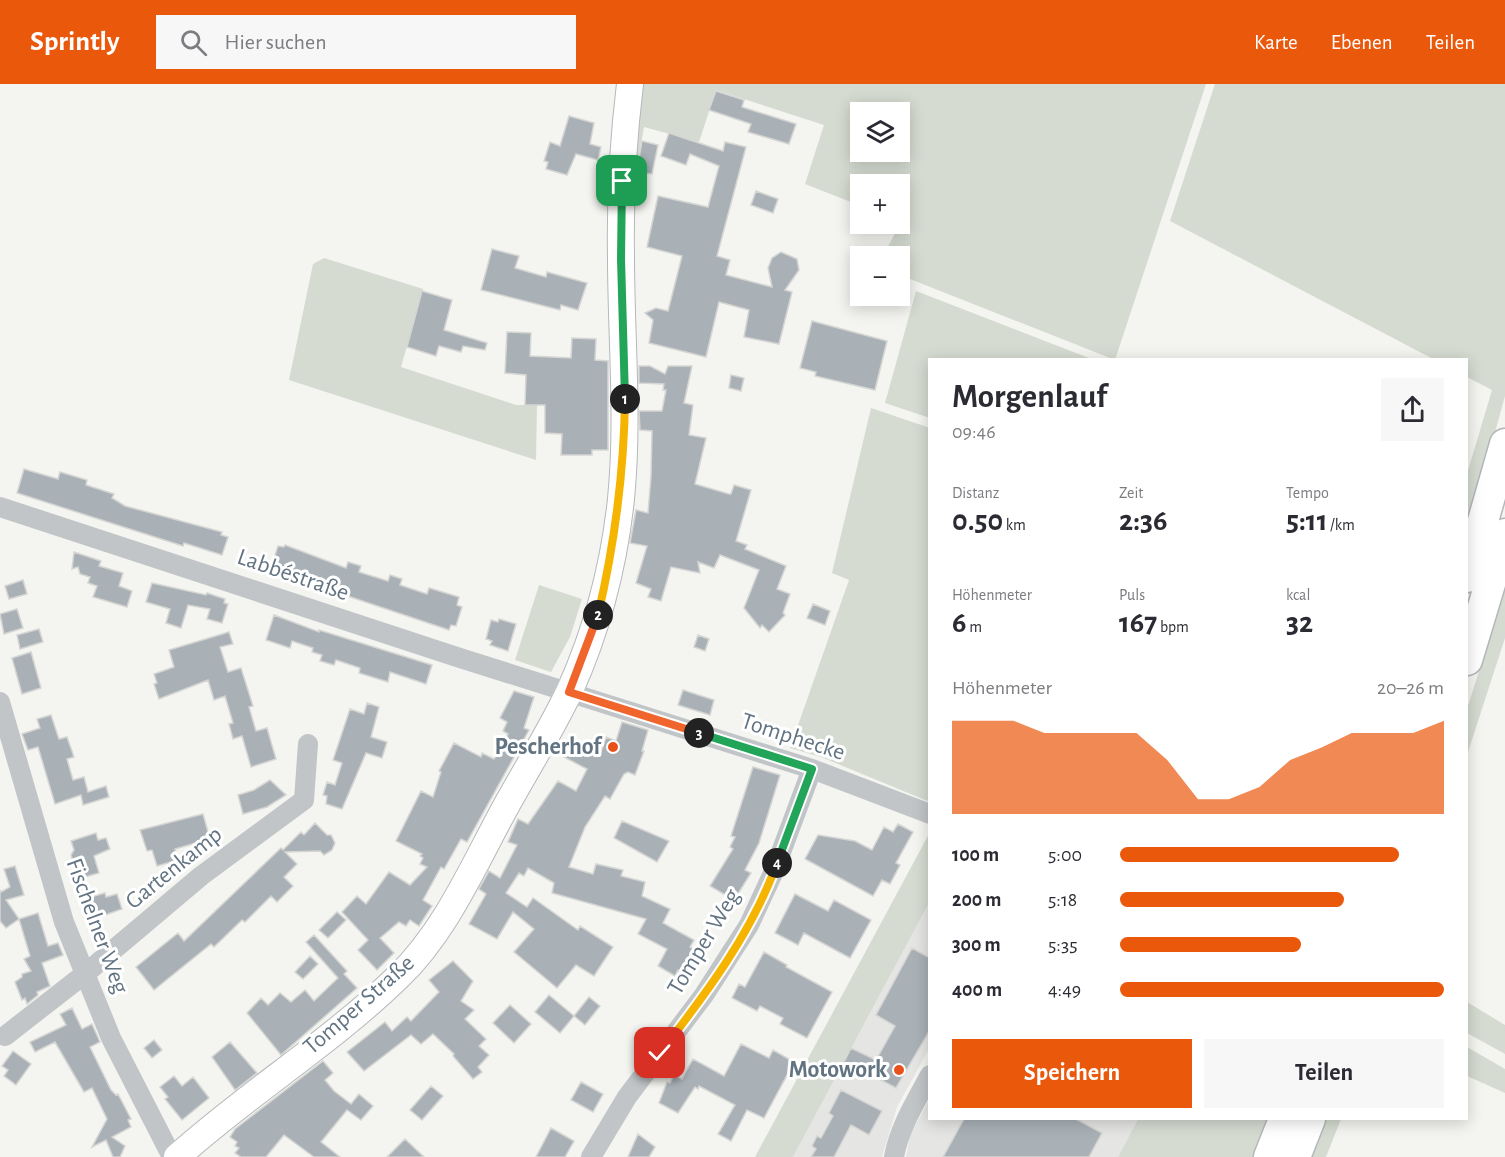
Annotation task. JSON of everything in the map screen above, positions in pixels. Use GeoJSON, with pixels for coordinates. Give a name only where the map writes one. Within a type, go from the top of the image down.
{"type":"FeatureCollection","features":[{"type":"Feature","properties":{"kind":"highway"},"geometry":{"type":"LineString","coordinates":[[1468,574],[1505,444]]}},
{"type":"Feature","properties":{"kind":"highway"},"geometry":{"type":"LineString","coordinates":[[1468,657],[1505,534]]}},
{"type":"Feature","properties":{"kind":"highway"},"geometry":{"type":"LineString","coordinates":[[1269,1157],[1284,1120]]}},
{"type":"Feature","properties":{"kind":"highway"},"geometry":{"type":"LineString","coordinates":[[1295,1157],[1310,1120]]}},
{"type":"Feature","properties":{"kind":"main road","name":"Tomper Straße"},"geometry":{"type":"LineString","coordinates":[[177,1157],[222,1117],[364,1007],[400,975],[424,947],[479,858],[569,692],[598,618],[615,541],[621,499],[626,389],[621,259],[622,181],[630,84]]}},
{"type":"Feature","properties":{"kind":"street","name":"Labbéstraße"},"geometry":{"type":"LineString","coordinates":[[0,507],[569,692]]}},
{"type":"Feature","properties":{"kind":"street","name":"Tomphecke"},"geometry":{"type":"LineString","coordinates":[[569,692],[812,769],[928,813]]}},
{"type":"Feature","properties":{"kind":"street","name":"Fischelner Weg"},"geometry":{"type":"LineString","coordinates":[[0,702],[64,922],[111,1038],[172,1157]]}},
{"type":"Feature","properties":{"kind":"street","name":"Gartenkamp"},"geometry":{"type":"LineString","coordinates":[[5,1036],[86,973],[201,876],[303,800],[308,744]]}},
{"type":"Feature","properties":{"kind":"street","name":"Tomper Weg"},"geometry":{"type":"LineString","coordinates":[[591,1157],[627,1097],[699,1002],[749,925],[774,871],[812,769]]}},
{"type":"Feature","properties":{"kind":"street"},"geometry":{"type":"LineString","coordinates":[[894,1157],[896,1144],[928,1079]]}},
{"type":"Feature","properties":{"kind":"shaded area"},"geometry":{"type":"Polygon","coordinates":[[[636,84],[1206,84],[1116,358],[1110,358],[910,279],[910,246],[888,246],[895,234],[910,234],[910,174],[850,174],[850,202],[805,184],[824,125],[716,90],[699,142],[644,127],[636,172],[633,167],[636,84]]]}},
{"type":"Feature","properties":{"kind":"shaded area"},"geometry":{"type":"Polygon","coordinates":[[[1215,84],[1505,84],[1505,396],[1468,529],[1468,471],[1492,390],[1468,378],[1468,358],[1431,358],[1170,221],[1215,84]]]}},
{"type":"Feature","properties":{"kind":"shaded area"},"geometry":{"type":"Polygon","coordinates":[[[324,258],[423,289],[401,367],[516,405],[537,405],[536,460],[289,380],[313,264],[324,258]]]}},
{"type":"Feature","properties":{"kind":"shaded area"},"geometry":{"type":"Polygon","coordinates":[[[916,291],[1089,358],[928,358],[928,417],[885,403],[916,291]]]}},
{"type":"Feature","properties":{"kind":"shaded area"},"geometry":{"type":"Polygon","coordinates":[[[871,408],[928,427],[928,801],[821,757],[790,748],[849,580],[832,573],[871,408]]]}},
{"type":"Feature","properties":{"kind":"shaded area"},"geometry":{"type":"Polygon","coordinates":[[[539,585],[582,599],[570,637],[551,672],[515,660],[539,585]]]}},
{"type":"Feature","properties":{"kind":"shaded area"},"geometry":{"type":"Polygon","coordinates":[[[1505,589],[1505,638],[1468,752],[1468,706],[1505,589]]]}},
{"type":"Feature","properties":{"kind":"shaded area"},"geometry":{"type":"Polygon","coordinates":[[[928,836],[928,905],[793,1157],[755,1157],[928,836]]]}},
{"type":"Feature","properties":{"kind":"shaded area"},"geometry":{"type":"Polygon","coordinates":[[[928,905],[928,1051],[897,1107],[882,1157],[793,1157],[928,905]]]}},
{"type":"Feature","properties":{"kind":"shaded area"},"geometry":{"type":"Polygon","coordinates":[[[1468,1003],[1505,1025],[1505,1054],[1468,1034],[1468,1003]]]}},
{"type":"Feature","properties":{"kind":"shaded area"},"geometry":{"type":"Polygon","coordinates":[[[1468,1048],[1505,1069],[1505,1093],[1468,1076],[1468,1048]]]}},
{"type":"Feature","properties":{"kind":"shaded area"},"geometry":{"type":"Polygon","coordinates":[[[928,1102],[928,1120],[1137,1120],[1118,1157],[906,1157],[910,1135],[928,1102]]]}},
{"type":"Feature","properties":{"kind":"shaded area"},"geometry":{"type":"Polygon","coordinates":[[[1137,1120],[1269,1120],[1254,1157],[1118,1157],[1137,1120]]]}},
{"type":"Feature","properties":{"kind":"shaded area"},"geometry":{"type":"Polygon","coordinates":[[[1326,1120],[1341,1120],[1326,1157],[1311,1157],[1326,1120]]]}},
{"type":"Feature","properties":{"kind":"building"},"geometry":{"type":"Polygon","coordinates":[[[716,91],[744,100],[742,107],[796,124],[789,144],[748,132],[751,124],[709,110],[716,91]]]}},
{"type":"Feature","properties":{"kind":"building"},"geometry":{"type":"Polygon","coordinates":[[[569,116],[594,123],[590,144],[601,147],[598,160],[576,154],[567,175],[546,169],[548,162],[544,161],[550,142],[560,146],[569,116]]]}},
{"type":"Feature","properties":{"kind":"building"},"geometry":{"type":"Polygon","coordinates":[[[669,133],[723,151],[725,142],[746,147],[717,256],[730,260],[726,275],[772,287],[768,268],[772,258],[781,252],[797,259],[799,270],[785,290],[792,292],[779,344],[744,337],[749,310],[719,302],[706,357],[649,343],[653,320],[645,313],[656,308],[668,311],[682,256],[647,247],[658,196],[708,207],[719,166],[690,154],[686,165],[661,156],[669,133]]]}},
{"type":"Feature","properties":{"kind":"building"},"geometry":{"type":"Polygon","coordinates":[[[642,141],[658,145],[652,174],[637,172],[642,141]]]}},
{"type":"Feature","properties":{"kind":"building"},"geometry":{"type":"Polygon","coordinates":[[[756,191],[778,199],[773,213],[751,205],[756,191]]]}},
{"type":"Feature","properties":{"kind":"building"},"geometry":{"type":"Polygon","coordinates":[[[492,249],[519,256],[515,268],[546,277],[547,272],[587,283],[578,310],[561,305],[560,310],[481,290],[492,249]]]}},
{"type":"Feature","properties":{"kind":"building"},"geometry":{"type":"Polygon","coordinates":[[[422,291],[452,300],[444,330],[487,343],[485,350],[463,346],[461,352],[439,346],[436,356],[407,347],[422,291]]]}},
{"type":"Feature","properties":{"kind":"building"},"geometry":{"type":"Polygon","coordinates":[[[812,321],[887,341],[875,390],[815,376],[816,372],[800,368],[812,321]]]}},
{"type":"Feature","properties":{"kind":"building"},"geometry":{"type":"Polygon","coordinates":[[[507,332],[531,333],[530,356],[571,358],[572,338],[596,339],[595,360],[608,361],[608,450],[592,450],[592,455],[561,455],[562,434],[545,433],[545,405],[525,405],[526,375],[505,373],[507,332]]]}},
{"type":"Feature","properties":{"kind":"building"},"geometry":{"type":"Polygon","coordinates":[[[639,366],[650,366],[665,374],[668,366],[692,366],[684,403],[693,405],[689,435],[706,438],[695,484],[729,494],[734,485],[751,490],[736,541],[747,545],[745,549],[786,566],[777,589],[790,594],[783,613],[785,615],[769,632],[762,625],[760,628],[744,608],[759,570],[720,555],[714,568],[698,562],[700,573],[671,567],[661,601],[648,597],[651,589],[636,583],[647,546],[630,543],[636,510],[648,513],[652,431],[640,430],[639,411],[662,411],[666,390],[663,390],[664,384],[639,383],[639,366]]]}},
{"type":"Feature","properties":{"kind":"building"},"geometry":{"type":"Polygon","coordinates":[[[731,375],[744,378],[741,391],[729,388],[731,375]]]}},
{"type":"Feature","properties":{"kind":"building"},"geometry":{"type":"Polygon","coordinates":[[[24,469],[58,479],[60,472],[87,480],[86,485],[114,494],[112,498],[125,506],[222,532],[221,535],[228,537],[222,555],[184,543],[183,546],[17,493],[24,469]]]}},
{"type":"Feature","properties":{"kind":"building"},"geometry":{"type":"Polygon","coordinates":[[[285,545],[346,568],[348,562],[361,566],[359,572],[388,581],[390,575],[402,579],[400,585],[427,594],[429,588],[459,597],[457,605],[462,607],[456,626],[451,625],[449,630],[270,570],[278,546],[284,547],[285,545]]]}},
{"type":"Feature","properties":{"kind":"building"},"geometry":{"type":"Polygon","coordinates":[[[74,552],[101,561],[99,566],[123,573],[119,586],[132,591],[127,607],[93,597],[97,586],[88,583],[90,577],[80,574],[78,567],[72,569],[74,552]]]}},
{"type":"Feature","properties":{"kind":"building"},"geometry":{"type":"Polygon","coordinates":[[[23,580],[27,594],[9,599],[5,586],[23,580]]]}},
{"type":"Feature","properties":{"kind":"building"},"geometry":{"type":"Polygon","coordinates":[[[152,583],[206,595],[207,593],[225,599],[224,603],[228,604],[222,623],[207,619],[210,609],[188,605],[181,628],[166,623],[170,609],[146,602],[152,583]]]}},
{"type":"Feature","properties":{"kind":"building"},"geometry":{"type":"Polygon","coordinates":[[[813,604],[830,611],[825,625],[807,618],[813,604]]]}},
{"type":"Feature","properties":{"kind":"building"},"geometry":{"type":"Polygon","coordinates":[[[17,609],[23,628],[4,634],[0,614],[17,609]]]}},
{"type":"Feature","properties":{"kind":"building"},"geometry":{"type":"Polygon","coordinates":[[[274,615],[319,632],[319,630],[432,665],[426,684],[390,672],[388,682],[359,673],[360,668],[336,660],[334,665],[320,661],[322,655],[312,652],[313,648],[292,641],[290,648],[266,640],[274,615]]]}},
{"type":"Feature","properties":{"kind":"building"},"geometry":{"type":"Polygon","coordinates":[[[499,619],[516,624],[508,651],[490,645],[492,641],[486,639],[491,620],[498,622],[499,619]]]}},
{"type":"Feature","properties":{"kind":"building"},"geometry":{"type":"Polygon","coordinates":[[[39,629],[43,642],[20,649],[17,635],[39,629]]]}},
{"type":"Feature","properties":{"kind":"building"},"geometry":{"type":"Polygon","coordinates":[[[229,632],[233,644],[220,647],[228,672],[241,668],[253,706],[249,707],[256,731],[267,728],[276,759],[251,767],[242,736],[233,739],[229,724],[233,723],[225,696],[214,700],[208,680],[159,699],[154,684],[157,683],[154,674],[174,667],[169,650],[229,632]]]}},
{"type":"Feature","properties":{"kind":"building"},"geometry":{"type":"Polygon","coordinates":[[[698,635],[709,639],[705,651],[694,647],[698,635]]]}},
{"type":"Feature","properties":{"kind":"building"},"geometry":{"type":"Polygon","coordinates":[[[31,652],[41,688],[22,694],[12,658],[31,652]]]}},
{"type":"Feature","properties":{"kind":"building"},"geometry":{"type":"Polygon","coordinates":[[[683,690],[714,700],[710,715],[678,705],[683,690]]]}},
{"type":"Feature","properties":{"kind":"building"},"geometry":{"type":"Polygon","coordinates":[[[514,691],[534,697],[524,728],[529,730],[467,842],[461,839],[444,869],[441,867],[423,900],[432,906],[419,926],[410,920],[406,926],[399,922],[380,938],[394,953],[377,970],[358,950],[368,940],[342,912],[357,896],[366,904],[389,872],[410,885],[427,867],[420,864],[422,854],[396,841],[421,791],[433,797],[441,772],[439,771],[454,743],[481,757],[482,753],[494,759],[508,734],[503,731],[507,722],[500,718],[514,691]]]}},
{"type":"Feature","properties":{"kind":"building"},"geometry":{"type":"Polygon","coordinates":[[[367,703],[379,707],[371,737],[387,742],[382,758],[366,753],[342,809],[326,804],[327,796],[323,795],[327,782],[335,785],[342,763],[333,760],[350,709],[364,714],[367,703]]]}},
{"type":"Feature","properties":{"kind":"building"},"geometry":{"type":"Polygon","coordinates":[[[51,715],[59,739],[67,737],[74,757],[67,759],[73,780],[84,777],[88,792],[106,786],[109,797],[83,805],[81,795],[55,804],[38,747],[28,750],[22,734],[40,728],[37,719],[51,715]]]}},
{"type":"Feature","properties":{"kind":"building"},"geometry":{"type":"Polygon","coordinates":[[[622,722],[648,730],[642,751],[644,751],[635,775],[628,772],[624,774],[610,799],[605,796],[585,827],[569,867],[593,874],[596,864],[623,870],[621,876],[645,882],[642,896],[670,909],[663,923],[694,940],[690,947],[700,952],[687,975],[678,970],[675,976],[658,966],[667,949],[638,934],[646,919],[552,893],[554,883],[528,868],[524,876],[519,873],[506,893],[527,907],[533,898],[578,930],[580,926],[613,947],[594,976],[576,965],[557,988],[514,952],[534,929],[513,912],[497,939],[469,924],[486,894],[479,889],[489,871],[500,878],[517,845],[508,842],[518,819],[528,824],[558,781],[576,791],[587,769],[562,756],[571,737],[601,752],[606,737],[616,741],[622,722]]]}},
{"type":"Feature","properties":{"kind":"building"},"geometry":{"type":"Polygon","coordinates":[[[753,767],[780,775],[759,843],[745,870],[751,873],[734,900],[710,886],[733,849],[730,847],[735,837],[731,836],[753,767]]]}},
{"type":"Feature","properties":{"kind":"building"},"geometry":{"type":"Polygon","coordinates":[[[270,780],[286,795],[267,807],[243,814],[238,795],[254,790],[270,780]]]}},
{"type":"Feature","properties":{"kind":"building"},"geometry":{"type":"Polygon","coordinates":[[[203,814],[210,839],[175,849],[178,860],[157,866],[152,850],[147,851],[140,830],[203,814]]]}},
{"type":"Feature","properties":{"kind":"building"},"geometry":{"type":"Polygon","coordinates":[[[622,821],[669,841],[657,862],[614,838],[622,821]]]}},
{"type":"Feature","properties":{"kind":"building"},"geometry":{"type":"Polygon","coordinates":[[[315,823],[327,835],[331,835],[335,843],[332,850],[324,855],[320,851],[285,852],[297,864],[284,877],[293,886],[277,902],[271,896],[245,922],[242,920],[214,947],[211,944],[154,990],[136,967],[178,933],[184,941],[281,848],[283,850],[301,832],[304,835],[315,823]]]}},
{"type":"Feature","properties":{"kind":"building"},"geometry":{"type":"Polygon","coordinates":[[[898,824],[913,832],[896,863],[900,865],[890,884],[882,880],[873,896],[805,859],[818,835],[855,841],[872,850],[884,827],[893,832],[898,824]]]}},
{"type":"Feature","properties":{"kind":"building"},"geometry":{"type":"Polygon","coordinates":[[[96,833],[98,840],[106,838],[110,849],[94,856],[99,873],[78,879],[71,855],[74,850],[71,841],[96,833]]]}},
{"type":"Feature","properties":{"kind":"building"},"geometry":{"type":"Polygon","coordinates":[[[15,866],[24,895],[6,900],[19,919],[6,928],[0,921],[0,890],[1,892],[10,887],[4,869],[15,866]]]}},
{"type":"Feature","properties":{"kind":"building"},"geometry":{"type":"Polygon","coordinates":[[[105,893],[106,897],[117,894],[122,909],[94,919],[87,898],[105,893]]]}},
{"type":"Feature","properties":{"kind":"building"},"geometry":{"type":"Polygon","coordinates":[[[795,894],[828,911],[834,900],[871,920],[850,958],[804,933],[798,945],[775,933],[795,894]]]}},
{"type":"Feature","properties":{"kind":"building"},"geometry":{"type":"Polygon","coordinates":[[[337,912],[346,920],[328,938],[319,930],[337,912]]]}},
{"type":"Feature","properties":{"kind":"building"},"geometry":{"type":"Polygon","coordinates":[[[38,913],[48,946],[58,943],[63,955],[42,963],[50,986],[37,992],[38,995],[27,1004],[25,998],[22,1000],[15,982],[22,977],[22,974],[31,971],[24,959],[30,956],[19,919],[38,913]]]}},
{"type":"Feature","properties":{"kind":"building"},"geometry":{"type":"Polygon","coordinates":[[[314,935],[347,971],[344,974],[357,988],[281,1055],[247,1013],[261,998],[268,1005],[280,993],[291,1002],[305,990],[314,1001],[338,978],[306,942],[314,935]]]}},
{"type":"Feature","properties":{"kind":"building"},"geometry":{"type":"Polygon","coordinates":[[[912,948],[928,957],[928,1033],[896,1088],[856,1067],[852,1073],[841,1068],[851,1048],[876,1060],[895,1026],[876,1015],[912,948]]]}},
{"type":"Feature","properties":{"kind":"building"},"geometry":{"type":"Polygon","coordinates":[[[764,952],[832,992],[807,1038],[780,1024],[783,1018],[760,1006],[757,1011],[732,998],[739,984],[745,987],[764,952]]]}},
{"type":"Feature","properties":{"kind":"building"},"geometry":{"type":"Polygon","coordinates":[[[310,956],[318,964],[303,979],[295,972],[310,956]]]}},
{"type":"Feature","properties":{"kind":"building"},"geometry":{"type":"Polygon","coordinates":[[[453,961],[473,981],[461,1001],[474,1010],[465,1019],[486,1039],[479,1046],[489,1055],[478,1067],[482,1072],[473,1079],[453,1056],[454,1054],[433,1034],[421,1044],[411,1035],[364,1071],[347,1052],[385,1022],[392,1031],[407,1017],[411,1021],[439,992],[429,980],[453,961]]]}},
{"type":"Feature","properties":{"kind":"building"},"geometry":{"type":"Polygon","coordinates":[[[549,995],[574,1016],[560,1033],[535,1012],[549,995]]]}},
{"type":"Feature","properties":{"kind":"building"},"geometry":{"type":"Polygon","coordinates":[[[589,997],[600,1006],[585,1025],[574,1016],[589,997]]]}},
{"type":"Feature","properties":{"kind":"building"},"geometry":{"type":"Polygon","coordinates":[[[510,1005],[531,1024],[514,1043],[493,1023],[510,1005]]]}},
{"type":"Feature","properties":{"kind":"building"},"geometry":{"type":"Polygon","coordinates":[[[72,1008],[82,1029],[92,1024],[100,1042],[90,1047],[111,1090],[116,1095],[118,1094],[131,1119],[128,1120],[131,1127],[112,1137],[125,1146],[120,1157],[113,1157],[106,1140],[92,1147],[107,1119],[92,1088],[84,1092],[55,1042],[35,1052],[30,1042],[66,1025],[60,1014],[72,1008]]]}},
{"type":"Feature","properties":{"kind":"building"},"geometry":{"type":"Polygon","coordinates":[[[154,1040],[162,1050],[152,1058],[144,1048],[154,1040]]]}},
{"type":"Feature","properties":{"kind":"building"},"geometry":{"type":"Polygon","coordinates":[[[230,1042],[257,1073],[235,1090],[212,1057],[230,1042]]]}},
{"type":"Feature","properties":{"kind":"building"},"geometry":{"type":"Polygon","coordinates":[[[741,1044],[769,1058],[773,1050],[794,1062],[764,1118],[747,1110],[731,1141],[718,1134],[735,1105],[699,1086],[698,1089],[695,1087],[678,1113],[659,1103],[667,1082],[670,1083],[674,1075],[682,1079],[693,1059],[724,1076],[741,1044]]]}},
{"type":"Feature","properties":{"kind":"building"},"geometry":{"type":"Polygon","coordinates":[[[13,1051],[31,1064],[16,1085],[4,1076],[8,1070],[2,1066],[13,1051]]]}},
{"type":"Feature","properties":{"kind":"building"},"geometry":{"type":"Polygon","coordinates":[[[323,1061],[333,1073],[325,1080],[334,1091],[351,1104],[359,1094],[373,1106],[361,1120],[347,1110],[321,1142],[340,1157],[314,1157],[284,1135],[266,1157],[241,1157],[235,1153],[239,1148],[235,1146],[237,1142],[230,1137],[235,1129],[323,1061]]]}},
{"type":"Feature","properties":{"kind":"building"},"geometry":{"type":"Polygon","coordinates":[[[174,1076],[182,1086],[193,1077],[209,1098],[182,1120],[165,1099],[168,1097],[160,1087],[174,1076]]]}},
{"type":"Feature","properties":{"kind":"building"},"geometry":{"type":"Polygon","coordinates":[[[581,1082],[603,1094],[593,1112],[571,1100],[581,1082]]]}},
{"type":"Feature","properties":{"kind":"building"},"geometry":{"type":"Polygon","coordinates":[[[431,1086],[443,1096],[422,1120],[410,1110],[431,1086]]]}},
{"type":"Feature","properties":{"kind":"building"},"geometry":{"type":"Polygon","coordinates":[[[841,1090],[882,1111],[869,1135],[851,1125],[834,1157],[811,1157],[816,1149],[812,1146],[817,1136],[821,1138],[833,1116],[829,1113],[841,1090]]]}},
{"type":"Feature","properties":{"kind":"building"},"geometry":{"type":"Polygon","coordinates":[[[963,1120],[1078,1120],[1102,1133],[1089,1157],[943,1157],[963,1120]]]}},
{"type":"Feature","properties":{"kind":"building"},"geometry":{"type":"Polygon","coordinates":[[[551,1128],[574,1141],[565,1157],[536,1157],[551,1128]]]}},
{"type":"Feature","properties":{"kind":"building"},"geometry":{"type":"Polygon","coordinates":[[[638,1134],[655,1147],[649,1157],[628,1157],[638,1134]]]}},
{"type":"Feature","properties":{"kind":"building"},"geometry":{"type":"Polygon","coordinates":[[[405,1139],[424,1157],[387,1157],[405,1139]]]}},
{"type":"Feature","properties":{"kind":"place","name":"Pescherhof"},"geometry":{"type":"Point","coordinates":[613,747]}},
{"type":"Feature","properties":{"kind":"place","name":"Motowork"},"geometry":{"type":"Point","coordinates":[899,1070]}},
{"type":"Feature","properties":{"kind":"route"},"geometry":{"type":"LineString","coordinates":[[622,181],[621,259],[626,389],[621,499],[615,541],[598,618],[569,692],[812,769],[774,871],[749,925],[704,995],[660,1053]]}}]}
